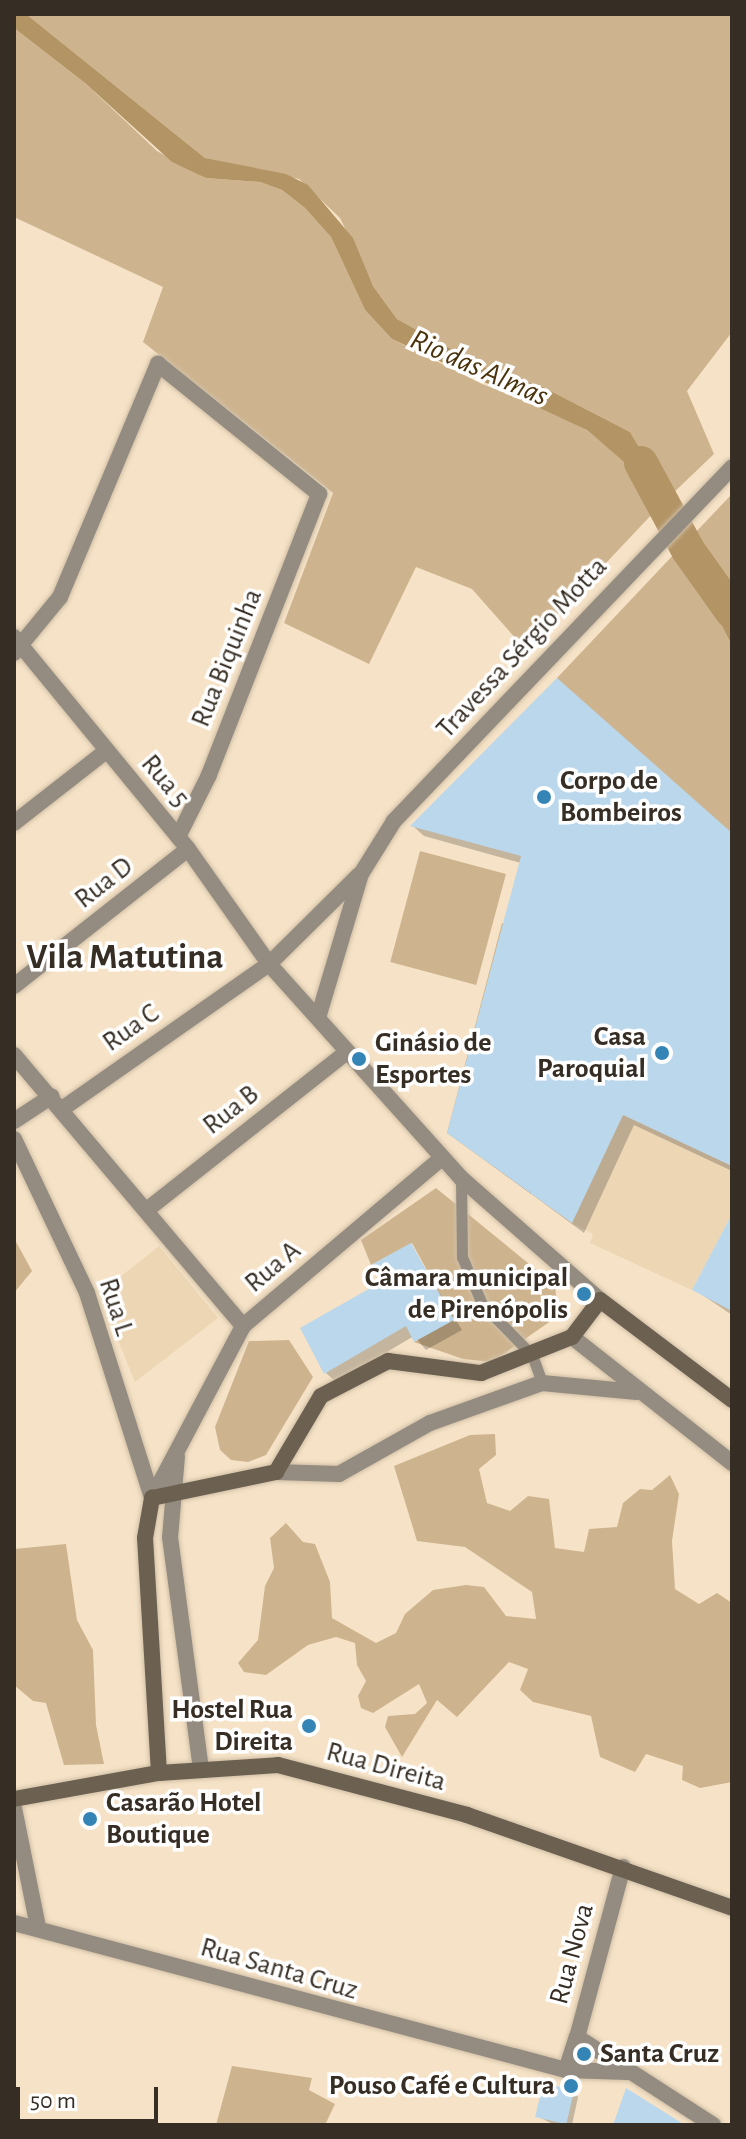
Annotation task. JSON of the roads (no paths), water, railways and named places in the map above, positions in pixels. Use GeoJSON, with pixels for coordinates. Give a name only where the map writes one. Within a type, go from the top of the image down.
{"type":"FeatureCollection","features":[{"type":"Feature","properties":{"kind":"main road"},"geometry":{"type":"LineString","coordinates":[[159,1773],[145,1538],[152,1498],[276,1472],[321,1396],[388,1361],[481,1373],[572,1337],[600,1300],[732,1400]]}},
{"type":"Feature","properties":{"kind":"main road","name":"Rua Direita"},"geometry":{"type":"LineString","coordinates":[[14,1799],[159,1773],[278,1765],[467,1815],[623,1867],[732,1908]]}},
{"type":"Feature","properties":{"kind":"street","name":"Rua Biquinha"},"geometry":{"type":"LineString","coordinates":[[17,645],[60,597],[158,364],[319,494],[183,843]]}},
{"type":"Feature","properties":{"kind":"street","name":"Travessa Sérgio Motta"},"geometry":{"type":"LineString","coordinates":[[361,874],[394,821],[731,468]]}},
{"type":"Feature","properties":{"kind":"street","name":"Rua 5"},"geometry":{"type":"LineString","coordinates":[[17,645],[183,843],[269,964],[347,1052],[461,1178],[600,1300]]}},
{"type":"Feature","properties":{"kind":"street"},"geometry":{"type":"LineString","coordinates":[[14,823],[106,751]]}},
{"type":"Feature","properties":{"kind":"street","name":"Rua D"},"geometry":{"type":"LineString","coordinates":[[14,986],[183,843]]}},
{"type":"Feature","properties":{"kind":"street","name":"Rua C"},"geometry":{"type":"LineString","coordinates":[[14,1121],[57,1102],[269,964],[361,874]]}},
{"type":"Feature","properties":{"kind":"street"},"geometry":{"type":"LineString","coordinates":[[318,1018],[361,874]]}},
{"type":"Feature","properties":{"kind":"street","name":"Rua B"},"geometry":{"type":"LineString","coordinates":[[148,1209],[347,1052]]}},
{"type":"Feature","properties":{"kind":"street"},"geometry":{"type":"LineString","coordinates":[[14,1055],[148,1209],[243,1326]]}},
{"type":"Feature","properties":{"kind":"street","name":"Rua L"},"geometry":{"type":"LineString","coordinates":[[14,1139],[87,1293],[112,1385],[152,1498]]}},
{"type":"Feature","properties":{"kind":"street","name":"Rua A"},"geometry":{"type":"LineString","coordinates":[[152,1498],[243,1326],[442,1158]]}},
{"type":"Feature","properties":{"kind":"street"},"geometry":{"type":"LineString","coordinates":[[572,1337],[637,1392],[732,1463]]}},
{"type":"Feature","properties":{"kind":"street"},"geometry":{"type":"LineString","coordinates":[[276,1472],[339,1474],[430,1423],[542,1383],[637,1392]]}},
{"type":"Feature","properties":{"kind":"street","name":"Rua A"},"geometry":{"type":"LineString","coordinates":[[177,1449],[170,1537],[201,1768]]}},
{"type":"Feature","properties":{"kind":"street"},"geometry":{"type":"LineString","coordinates":[[14,1808],[38,1927]]}},
{"type":"Feature","properties":{"kind":"street","name":"Rua Nova"},"geometry":{"type":"LineString","coordinates":[[623,1867],[577,2037],[713,2125]]}},
{"type":"Feature","properties":{"kind":"street","name":"Rua Santa Cruz"},"geometry":{"type":"LineString","coordinates":[[14,1923],[38,1927],[375,2023],[566,2070],[627,2072]]}},
{"type":"Feature","properties":{"kind":"street"},"geometry":{"type":"LineString","coordinates":[[566,2070],[577,2037]]}},
{"type":"Feature","properties":{"kind":"lane"},"geometry":{"type":"LineString","coordinates":[[461,1178],[462,1257],[482,1304],[532,1355],[542,1383]]}},
{"type":"Feature","properties":{"kind":"water"},"geometry":{"type":"Polygon","coordinates":[[[14,14],[26,14],[205,158],[286,174],[308,185],[353,238],[373,286],[397,319],[484,367],[543,387],[630,432],[669,497],[655,511],[626,464],[587,430],[392,339],[365,310],[331,237],[305,208],[282,190],[260,182],[206,178],[172,162],[85,83],[14,28],[14,14]]]}},
{"type":"Feature","properties":{"kind":"water"},"geometry":{"type":"Polygon","coordinates":[[[692,535],[732,587],[732,646],[707,596],[676,552],[692,535]]]}},
{"type":"Feature","properties":{"kind":"waterway","name":"Rio das Almas"},"geometry":{"type":"LineString","coordinates":[[641,463],[688,550],[732,612]]}},
{"type":"Feature","properties":{"kind":"place","name":"Corpo de Bombeiros"},"geometry":{"type":"Point","coordinates":[544,797]}},
{"type":"Feature","properties":{"kind":"place","name":"Casa Paroquial"},"geometry":{"type":"Point","coordinates":[662,1053]}},
{"type":"Feature","properties":{"kind":"place","name":"Ginásio de Esportes"},"geometry":{"type":"Point","coordinates":[359,1059]}},
{"type":"Feature","properties":{"kind":"place","name":"Câmara municipal de Pirenópolis"},"geometry":{"type":"Point","coordinates":[584,1294]}},
{"type":"Feature","properties":{"kind":"place","name":"Hostel Rua Direita"},"geometry":{"type":"Point","coordinates":[309,1726]}},
{"type":"Feature","properties":{"kind":"place","name":"Casarão Hotel Boutique"},"geometry":{"type":"Point","coordinates":[90,1819]}},
{"type":"Feature","properties":{"kind":"place","name":"Santa Cruz"},"geometry":{"type":"Point","coordinates":[584,2054]}},
{"type":"Feature","properties":{"kind":"place","name":"Pouso Café e Cultura"},"geometry":{"type":"Point","coordinates":[571,2086]}},
{"type":"Feature","properties":{"kind":"district","name":"Vila Matutina"},"geometry":{"type":"Point","coordinates":[125,958]}}]}
